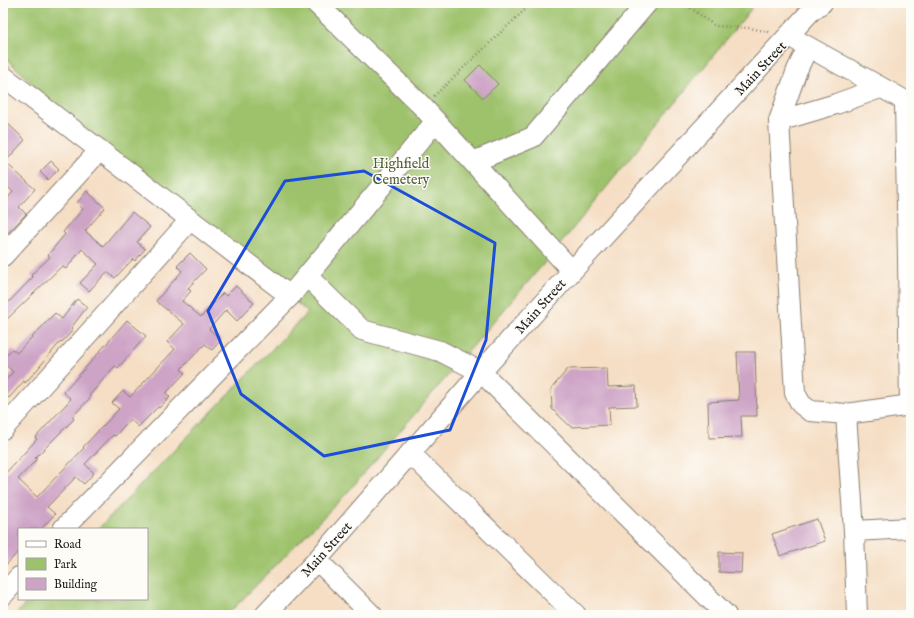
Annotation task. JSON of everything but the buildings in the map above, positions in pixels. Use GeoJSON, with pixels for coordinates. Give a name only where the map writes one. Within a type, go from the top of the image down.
{"type":"FeatureCollection","features":[{"type":"Feature","properties":{"kind":"street"},"geometry":{"type":"LineString","coordinates":[[316,3],[422,106],[572,271]]}},
{"type":"Feature","properties":{"kind":"street"},"geometry":{"type":"LineString","coordinates":[[473,162],[533,137],[647,3]]}},
{"type":"Feature","properties":{"kind":"street","name":"Main Street"},"geometry":{"type":"LineString","coordinates":[[265,615],[318,560],[481,372],[572,271],[789,36],[822,3]]}},
{"type":"Feature","properties":{"kind":"street"},"geometry":{"type":"LineString","coordinates":[[789,36],[908,103],[910,405],[846,414],[810,411],[801,404],[795,393],[779,121],[808,47]]}},
{"type":"Feature","properties":{"kind":"street"},"geometry":{"type":"LineString","coordinates":[[5,82],[99,151],[290,296]]}},
{"type":"Feature","properties":{"kind":"street"},"geometry":{"type":"LineString","coordinates":[[779,121],[836,104],[880,88]]}},
{"type":"Feature","properties":{"kind":"street"},"geometry":{"type":"LineString","coordinates":[[64,528],[290,296],[436,121]]}},
{"type":"Feature","properties":{"kind":"street"},"geometry":{"type":"LineString","coordinates":[[3,256],[99,151]]}},
{"type":"Feature","properties":{"kind":"street"},"geometry":{"type":"LineString","coordinates":[[3,429],[190,220]]}},
{"type":"Feature","properties":{"kind":"street"},"geometry":{"type":"LineString","coordinates":[[307,276],[362,330],[440,351],[481,372],[726,615]]}},
{"type":"Feature","properties":{"kind":"street"},"geometry":{"type":"LineString","coordinates":[[846,414],[854,531],[857,615]]}},
{"type":"Feature","properties":{"kind":"street"},"geometry":{"type":"LineString","coordinates":[[410,453],[565,611]]}},
{"type":"Feature","properties":{"kind":"street"},"geometry":{"type":"LineString","coordinates":[[854,531],[911,528]]}},
{"type":"Feature","properties":{"kind":"street"},"geometry":{"type":"LineString","coordinates":[[318,560],[372,615]]}},
{"type":"Feature","properties":{"kind":"street"},"geometry":{"type":"LineString","coordinates":[[3,595],[18,578]]}},
{"type":"Feature","properties":{"kind":"path"},"geometry":{"type":"LineString","coordinates":[[422,106],[532,3]]}},
{"type":"Feature","properties":{"kind":"path"},"geometry":{"type":"LineString","coordinates":[[684,3],[715,26],[750,28],[789,36]]}},
{"type":"Feature","properties":{"kind":"highlighted area"},"geometry":{"type":"Polygon","coordinates":[[[364,171],[495,243],[486,340],[450,430],[324,456],[241,394],[208,311],[285,181],[364,171]]]}},
{"type":"Feature","properties":{"kind":"green space","name":"Highfield Cemetery"},"geometry":{"type":"Polygon","coordinates":[[[3,3],[756,3],[558,247],[347,493],[227,615],[15,615],[29,600],[148,600],[148,528],[99,528],[308,312],[103,153],[3,55],[3,3]]]}}]}
